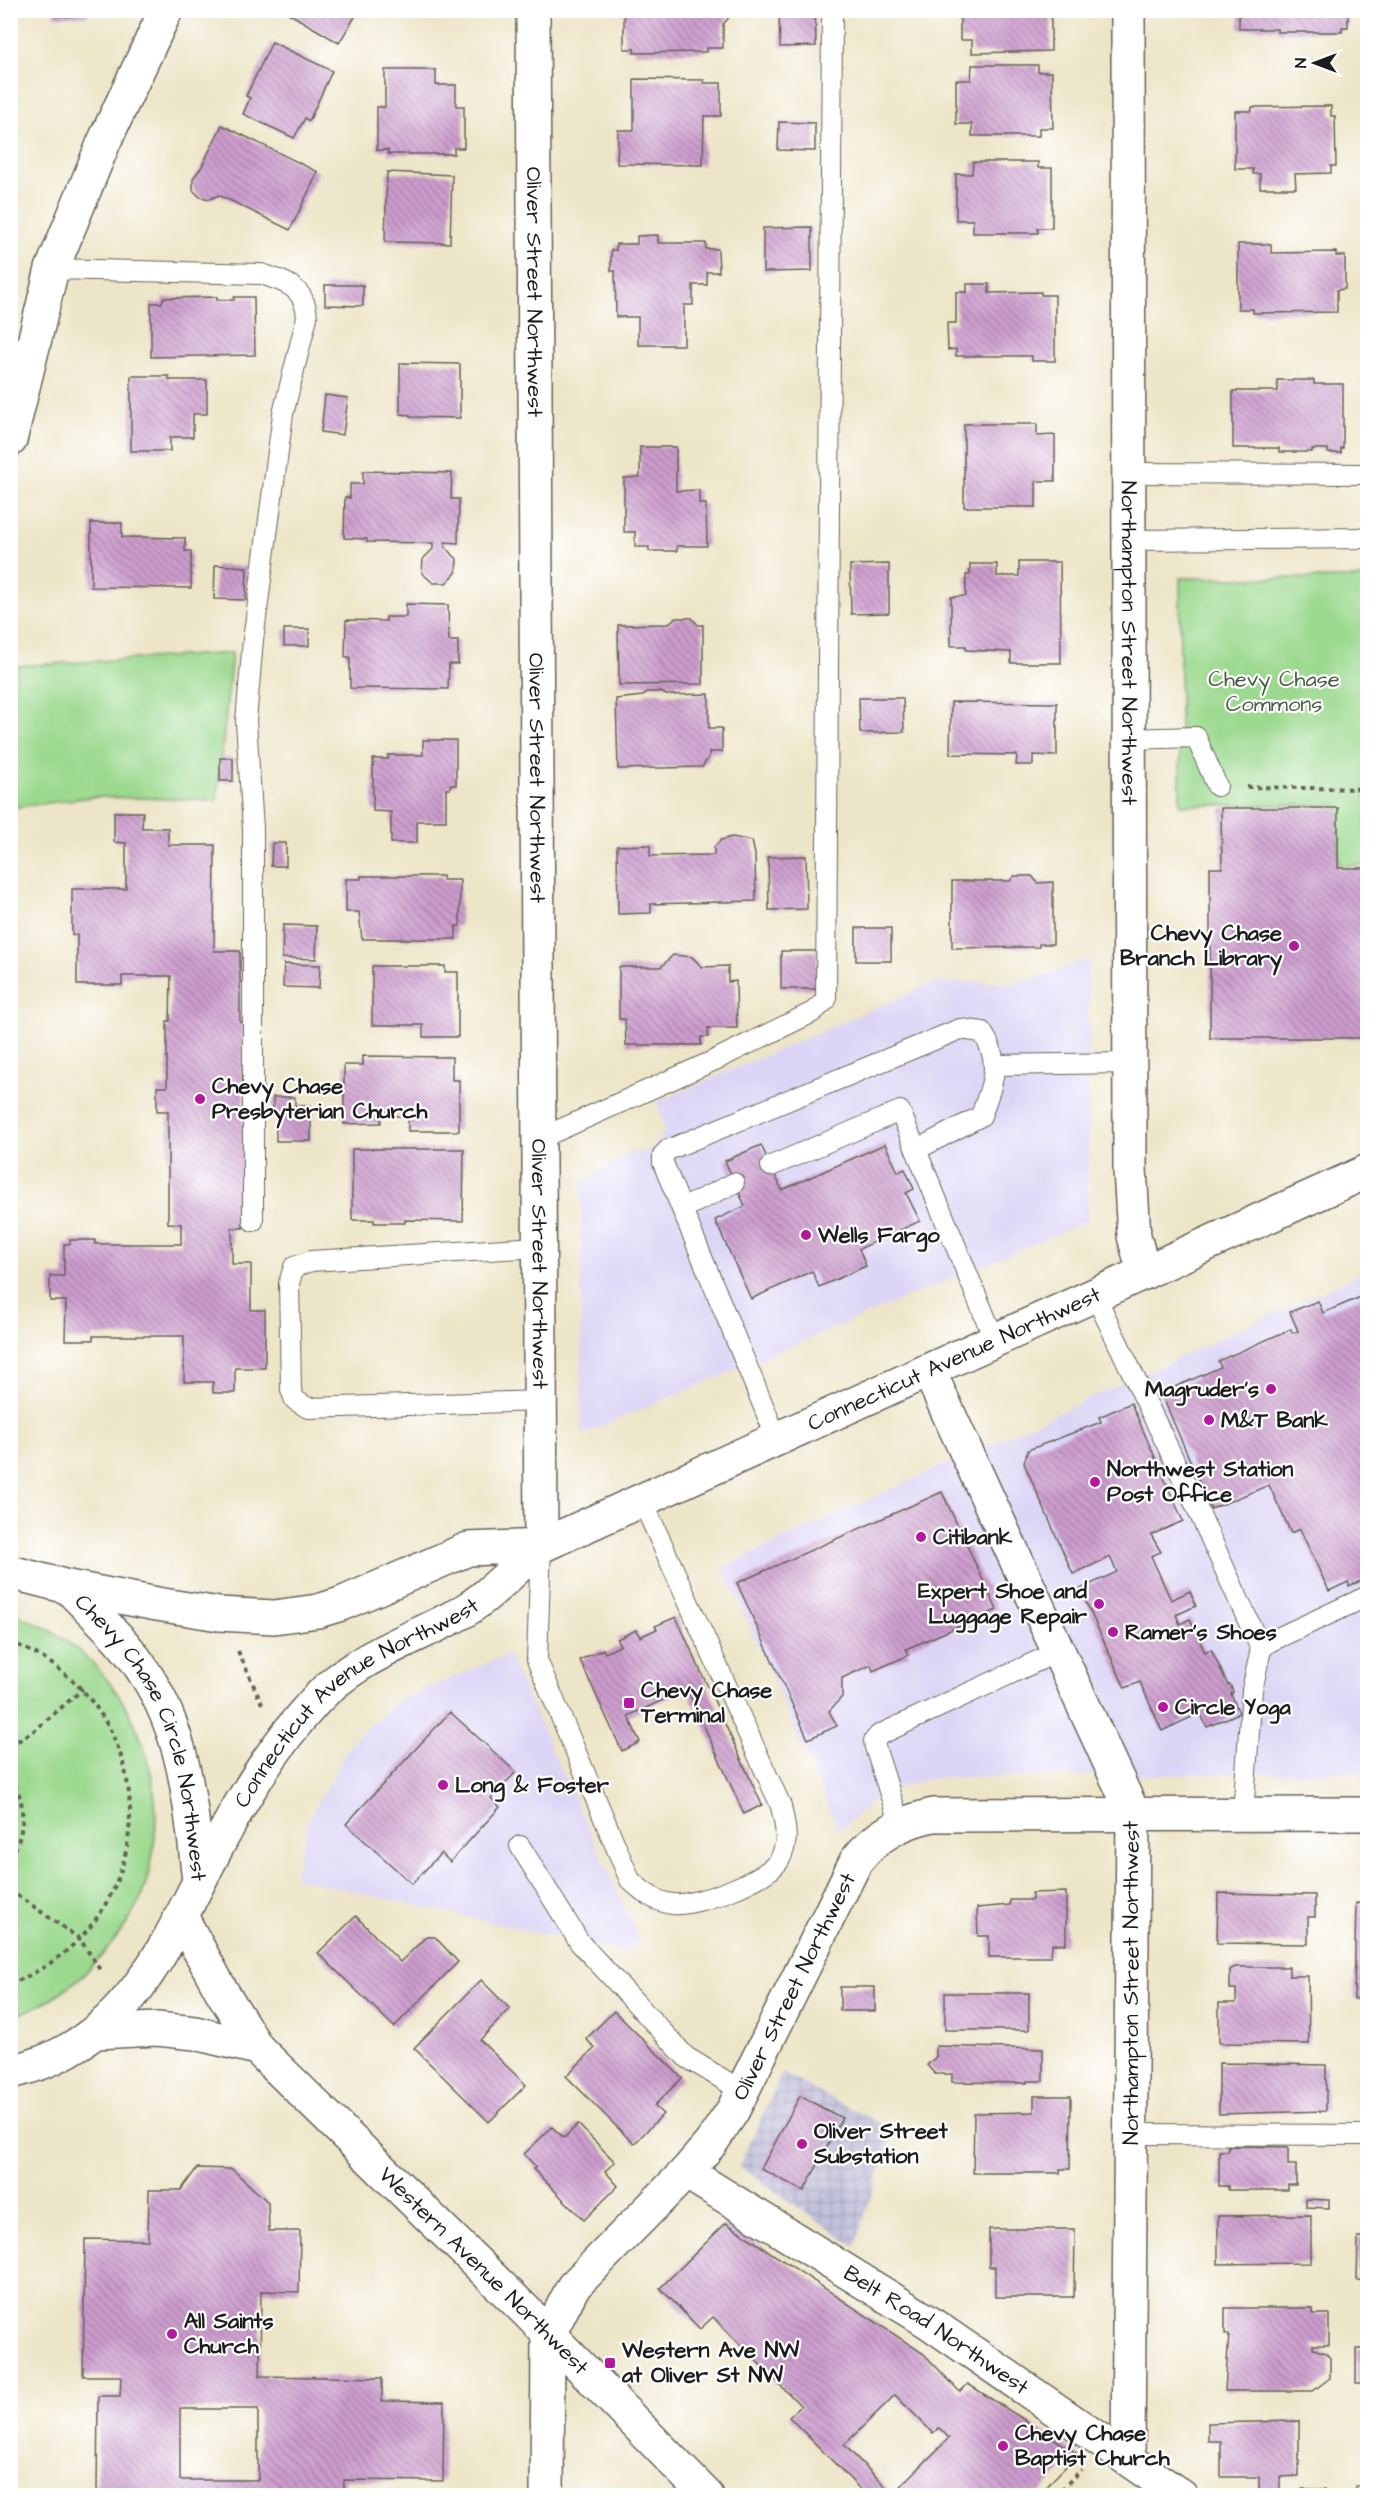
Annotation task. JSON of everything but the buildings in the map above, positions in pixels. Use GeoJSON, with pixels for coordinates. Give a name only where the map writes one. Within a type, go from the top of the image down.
{"type":"FeatureCollection","features":[{"type":"Feature","properties":{"kind":"street"},"geometry":{"type":"LineString","coordinates":[[10,440],[19,362],[52,269],[104,142],[166,10]]}},
{"type":"Feature","properties":{"kind":"street","name":"Oliver Street Northwest"},"geometry":{"type":"LineString","coordinates":[[533,10],[541,1546]]}},
{"type":"Feature","properties":{"kind":"street","name":"Northampton Street Northwest"},"geometry":{"type":"LineString","coordinates":[[1128,10],[1130,1200],[1134,1236],[1144,1273]]}},
{"type":"Feature","properties":{"kind":"street","name":"Connecticut Avenue Northwest"},"geometry":{"type":"LineString","coordinates":[[199,1881],[263,1767],[315,1701],[348,1670],[460,1614],[541,1546],[1368,1171]]}},
{"type":"Feature","properties":{"kind":"street","name":"Northampton Street Northwest"},"geometry":{"type":"LineString","coordinates":[[929,1371],[1133,1813],[1128,2460]]}},
{"type":"Feature","properties":{"kind":"street","name":"Connecticut Avenue Northwest"},"geometry":{"type":"LineString","coordinates":[[68,1587],[219,1614],[274,1617],[296,1615],[341,1604],[468,1549],[541,1546]]}},
{"type":"Feature","properties":{"kind":"street","name":"Chevy Chase Circle Northwest"},"geometry":{"type":"LineString","coordinates":[[10,1572],[68,1587],[132,1654],[165,1707],[184,1763],[199,1881],[182,1918],[138,1987],[96,2032]]}},
{"type":"Feature","properties":{"kind":"street","name":"Oliver Street Northwest"},"geometry":{"type":"LineString","coordinates":[[548,2336],[573,2287],[686,2172],[721,2130],[856,1861],[879,1837],[900,1825],[933,1815],[1368,1814]]}},
{"type":"Feature","properties":{"kind":"street","name":"Western Avenue Northwest"},"geometry":{"type":"LineString","coordinates":[[182,1918],[221,1990],[257,2048],[526,2311],[707,2496]]}},
{"type":"Feature","properties":{"kind":"street","name":"Western Avenue Northwest"},"geometry":{"type":"LineString","coordinates":[[96,2032],[157,2030],[195,2032],[257,2048]]}},
{"type":"Feature","properties":{"kind":"street"},"geometry":{"type":"LineString","coordinates":[[10,2072],[44,2062],[96,2032]]}},
{"type":"Feature","properties":{"kind":"street","name":"Belt Road Northwest"},"geometry":{"type":"LineString","coordinates":[[686,2172],[927,2321],[1181,2496]]}},
{"type":"Feature","properties":{"kind":"street"},"geometry":{"type":"LineString","coordinates":[[547,2496],[548,2336]]}},
{"type":"Feature","properties":{"kind":"lane"},"geometry":{"type":"LineString","coordinates":[[539,1138],[715,1060],[813,1012],[826,1000],[832,10]]}},
{"type":"Feature","properties":{"kind":"lane"},"geometry":{"type":"LineString","coordinates":[[52,269],[261,274],[299,291],[306,303],[307,316],[283,414],[253,640],[246,721],[253,829],[253,1221]]}},
{"type":"Feature","properties":{"kind":"lane"},"geometry":{"type":"LineString","coordinates":[[1129,473],[1368,474]]}},
{"type":"Feature","properties":{"kind":"lane"},"geometry":{"type":"LineString","coordinates":[[1129,540],[1368,538]]}},
{"type":"Feature","properties":{"kind":"lane"},"geometry":{"type":"LineString","coordinates":[[1129,739],[1196,737],[1217,786]]}},
{"type":"Feature","properties":{"kind":"lane"},"geometry":{"type":"LineString","coordinates":[[777,1439],[663,1163],[663,1155],[668,1150],[960,1029],[982,1032],[992,1047],[995,1073],[981,1116],[916,1150]]}},
{"type":"Feature","properties":{"kind":"lane"},"geometry":{"type":"LineString","coordinates":[[995,1065],[1130,1063]]}},
{"type":"Feature","properties":{"kind":"lane"},"geometry":{"type":"LineString","coordinates":[[771,1166],[900,1111],[995,1341]]}},
{"type":"Feature","properties":{"kind":"lane"},"geometry":{"type":"LineString","coordinates":[[682,1209],[734,1183]]}},
{"type":"Feature","properties":{"kind":"lane"},"geometry":{"type":"LineString","coordinates":[[539,1247],[311,1262],[294,1267],[289,1283],[291,1390],[295,1400],[308,1408],[540,1401]]}},
{"type":"Feature","properties":{"kind":"lane"},"geometry":{"type":"LineString","coordinates":[[1095,1295],[1197,1508],[1261,1649]]}},
{"type":"Feature","properties":{"kind":"lane"},"geometry":{"type":"LineString","coordinates":[[541,1546],[537,1660],[630,1880],[649,1897],[673,1904],[698,1903],[765,1874],[779,1862],[788,1839],[781,1806],[642,1500]]}},
{"type":"Feature","properties":{"kind":"lane"},"geometry":{"type":"LineString","coordinates":[[1243,1814],[1252,1690],[1261,1649],[1269,1642],[1368,1596]]}},
{"type":"Feature","properties":{"kind":"lane"},"geometry":{"type":"LineString","coordinates":[[900,1825],[875,1747],[874,1741],[879,1735],[1059,1651]]}},
{"type":"Feature","properties":{"kind":"lane"},"geometry":{"type":"LineString","coordinates":[[520,1846],[580,1943],[686,2057],[742,2091]]}},
{"type":"Feature","properties":{"kind":"lane"},"geometry":{"type":"LineString","coordinates":[[1130,2134],[1368,2135]]}},
{"type":"Feature","properties":{"kind":"path"},"geometry":{"type":"LineString","coordinates":[[1217,786],[1368,789]]}},
{"type":"Feature","properties":{"kind":"path"},"geometry":{"type":"LineString","coordinates":[[10,1642],[29,1649],[58,1667],[83,1689],[104,1717],[119,1748],[128,1781],[131,1815],[128,1849],[118,1882],[102,1913],[80,1940],[57,1960],[31,1976],[10,1984]]}},
{"type":"Feature","properties":{"kind":"path"},"geometry":{"type":"LineString","coordinates":[[238,1649],[266,1710]]}},
{"type":"Feature","properties":{"kind":"path"},"geometry":{"type":"LineString","coordinates":[[10,1746],[35,1730],[83,1689]]}},
{"type":"Feature","properties":{"kind":"path"},"geometry":{"type":"LineString","coordinates":[[10,1777],[21,1802],[23,1824],[18,1847],[10,1859]]}},
{"type":"Feature","properties":{"kind":"path"},"geometry":{"type":"LineString","coordinates":[[10,1890],[80,1940],[106,1978]]}},
{"type":"Feature","properties":{"kind":"shaded area"},"geometry":{"type":"Polygon","coordinates":[[[1089,959],[1088,1221],[581,1435],[581,1183],[629,1153],[650,1151],[665,1131],[657,1102],[936,982],[1020,983],[1089,959]]]}},
{"type":"Feature","properties":{"kind":"shaded area"},"geometry":{"type":"Polygon","coordinates":[[[1367,1271],[1367,1772],[933,1778],[901,1787],[876,1799],[839,1830],[723,1567],[1367,1271]]]}},
{"type":"Feature","properties":{"kind":"shaded area"},"geometry":{"type":"Polygon","coordinates":[[[508,1655],[640,1940],[626,1953],[294,1878],[309,1819],[352,1741],[399,1700],[508,1655]]]}},
{"type":"Feature","properties":{"kind":"shaded area"},"geometry":{"type":"Polygon","coordinates":[[[782,2073],[893,2130],[855,2246],[739,2166],[782,2073]]]}},
{"type":"Feature","properties":{"kind":"green space","name":"Chevy Chase Commons"},"geometry":{"type":"Polygon","coordinates":[[[1180,578],[1367,578],[1367,865],[1339,865],[1338,805],[1180,805],[1180,578]]]}},
{"type":"Feature","properties":{"kind":"green space"},"geometry":{"type":"Polygon","coordinates":[[[232,653],[217,800],[92,797],[11,808],[10,732],[17,666],[232,653]]]}},
{"type":"Feature","properties":{"kind":"green space"},"geometry":{"type":"Polygon","coordinates":[[[11,1613],[52,1632],[86,1658],[115,1690],[136,1727],[150,1767],[156,1810],[153,1854],[141,1897],[124,1927],[94,1964],[62,1992],[11,2017],[11,1613]]]}},
{"type":"Feature","properties":{"kind":"place","name":"Chevy Chase Branch Library"},"geometry":{"type":"Point","coordinates":[1294,946]}},
{"type":"Feature","properties":{"kind":"place","name":"Chevy Chase Presbyterian Church"},"geometry":{"type":"Point","coordinates":[200,1099]}},
{"type":"Feature","properties":{"kind":"place","name":"Wells Fargo"},"geometry":{"type":"Point","coordinates":[806,1235]}},
{"type":"Feature","properties":{"kind":"place","name":"Magruder's"},"geometry":{"type":"Point","coordinates":[1271,1389]}},
{"type":"Feature","properties":{"kind":"place","name":"M&T Bank"},"geometry":{"type":"Point","coordinates":[1209,1420]}},
{"type":"Feature","properties":{"kind":"place","name":"Northwest Station Post Office"},"geometry":{"type":"Point","coordinates":[1095,1482]}},
{"type":"Feature","properties":{"kind":"place","name":"Citibank"},"geometry":{"type":"Point","coordinates":[921,1537]}},
{"type":"Feature","properties":{"kind":"place","name":"Expert Shoe and Luggage Repair"},"geometry":{"type":"Point","coordinates":[1099,1604]}},
{"type":"Feature","properties":{"kind":"place","name":"Ramer's Shoes"},"geometry":{"type":"Point","coordinates":[1113,1632]}},
{"type":"Feature","properties":{"kind":"place","name":"Chevy Chase Terminal"},"geometry":{"type":"Point","coordinates":[629,1703]}},
{"type":"Feature","properties":{"kind":"place","name":"Circle Yoga"},"geometry":{"type":"Point","coordinates":[1163,1707]}},
{"type":"Feature","properties":{"kind":"place","name":"Long & Foster"},"geometry":{"type":"Point","coordinates":[443,1785]}},
{"type":"Feature","properties":{"kind":"place","name":"Oliver Street Substation"},"geometry":{"type":"Point","coordinates":[802,2144]}},
{"type":"Feature","properties":{"kind":"place","name":"All Saints Church"},"geometry":{"type":"Point","coordinates":[172,2334]}},
{"type":"Feature","properties":{"kind":"place","name":"Western Ave NW at Oliver St NW"},"geometry":{"type":"Point","coordinates":[610,2363]}},
{"type":"Feature","properties":{"kind":"place","name":"Chevy Chase Baptist Church"},"geometry":{"type":"Point","coordinates":[1003,2446]}}]}
